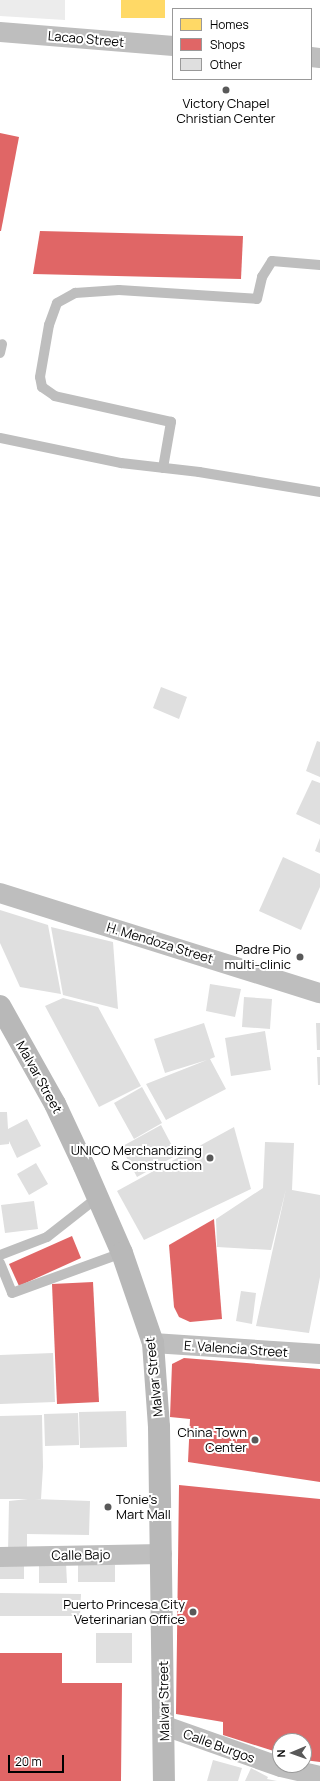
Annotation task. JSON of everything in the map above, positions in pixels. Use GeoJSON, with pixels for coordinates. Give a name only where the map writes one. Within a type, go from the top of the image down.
{"type":"FeatureCollection","features":[{"type":"Feature","properties":{"kind":"main road","name":"Malvar Street"},"geometry":{"type":"LineString","coordinates":[[0,1006],[55,1104],[98,1197],[122,1253],[153,1343],[159,1427],[165,1726],[164,1781]]}},
{"type":"Feature","properties":{"kind":"street","name":"Lacao Street"},"geometry":{"type":"LineString","coordinates":[[0,32],[172,46]]}},
{"type":"Feature","properties":{"kind":"street","name":"H. Mendoza Street"},"geometry":{"type":"LineString","coordinates":[[0,893],[318,986]]}},
{"type":"Feature","properties":{"kind":"street","name":"E. Valencia Street"},"geometry":{"type":"LineString","coordinates":[[153,1343],[320,1354]]}},
{"type":"Feature","properties":{"kind":"street","name":"Calle Bajo"},"geometry":{"type":"LineString","coordinates":[[0,1557],[162,1554]]}},
{"type":"Feature","properties":{"kind":"street","name":"Calle Burgos"},"geometry":{"type":"LineString","coordinates":[[165,1726],[281,1767],[320,1776]]}},
{"type":"Feature","properties":{"kind":"lane"},"geometry":{"type":"LineString","coordinates":[[162,468],[171,422],[55,396],[42,387],[41,370],[49,325],[57,303],[75,293],[119,290],[257,300],[262,277],[272,261],[320,265]]}},
{"type":"Feature","properties":{"kind":"lane"},"geometry":{"type":"LineString","coordinates":[[0,438],[121,463],[320,492]]}},
{"type":"Feature","properties":{"kind":"lane"},"geometry":{"type":"LineString","coordinates":[[0,1255],[47,1237],[98,1197]]}},
{"type":"Feature","properties":{"kind":"lane"},"geometry":{"type":"LineString","coordinates":[[0,1263],[12,1293],[122,1253]]}},
{"type":"Feature","properties":{"kind":"shaded area"},"geometry":{"type":"Polygon","coordinates":[[[0,0],[65,0],[65,20],[0,16],[0,0]]]}},
{"type":"Feature","properties":{"kind":"building: Homes"},"geometry":{"type":"Polygon","coordinates":[[[121,0],[165,0],[165,18],[121,18],[121,0]]]}},
{"type":"Feature","properties":{"kind":"building: Shops"},"geometry":{"type":"Polygon","coordinates":[[[0,133],[19,137],[1,231],[0,231],[0,133]]]}},
{"type":"Feature","properties":{"kind":"building: Shops"},"geometry":{"type":"Polygon","coordinates":[[[40,231],[243,236],[241,279],[33,274],[40,231]]]}},
{"type":"Feature","properties":{"kind":"building: Shops"},"geometry":{"type":"Polygon","coordinates":[[[214,1219],[222,1319],[190,1322],[179,1317],[174,1307],[169,1245],[214,1219]]]}},
{"type":"Feature","properties":{"kind":"building: Shops"},"geometry":{"type":"Polygon","coordinates":[[[72,1236],[81,1258],[19,1286],[9,1264],[72,1236]]]}},
{"type":"Feature","properties":{"kind":"building: Shops"},"geometry":{"type":"Polygon","coordinates":[[[93,1282],[99,1402],[57,1404],[52,1284],[93,1282]]]}},
{"type":"Feature","properties":{"kind":"building: Shops","name":"China Town Center"},"geometry":{"type":"Polygon","coordinates":[[[184,1358],[320,1369],[320,1482],[188,1462],[190,1419],[170,1417],[172,1364],[184,1358]]]}},
{"type":"Feature","properties":{"kind":"building: Shops"},"geometry":{"type":"Polygon","coordinates":[[[179,1485],[320,1499],[320,1762],[312,1761],[312,1733],[272,1733],[272,1750],[223,1735],[223,1722],[176,1714],[179,1485]]]}},
{"type":"Feature","properties":{"kind":"building: Shops"},"geometry":{"type":"Polygon","coordinates":[[[0,1653],[62,1653],[62,1683],[122,1683],[121,1781],[0,1781],[0,1653]]]}},
{"type":"Feature","properties":{"kind":"building: Other"},"geometry":{"type":"Polygon","coordinates":[[[161,687],[187,697],[179,719],[153,708],[161,687]]]}},
{"type":"Feature","properties":{"kind":"building: Other"},"geometry":{"type":"Polygon","coordinates":[[[317,741],[320,742],[320,777],[306,771],[317,741]]]}},
{"type":"Feature","properties":{"kind":"building: Other"},"geometry":{"type":"Polygon","coordinates":[[[312,780],[320,783],[320,825],[296,814],[312,780]]]}},
{"type":"Feature","properties":{"kind":"building: Other"},"geometry":{"type":"Polygon","coordinates":[[[320,838],[320,853],[315,851],[320,838]]]}},
{"type":"Feature","properties":{"kind":"building: Other"},"geometry":{"type":"Polygon","coordinates":[[[283,857],[320,874],[320,887],[301,930],[259,911],[283,857]]]}},
{"type":"Feature","properties":{"kind":"building: Other"},"geometry":{"type":"Polygon","coordinates":[[[0,910],[48,925],[61,994],[20,987],[0,943],[0,910]]]}},
{"type":"Feature","properties":{"kind":"building: Other"},"geometry":{"type":"Polygon","coordinates":[[[51,927],[113,942],[118,1009],[63,995],[51,927]]]}},
{"type":"Feature","properties":{"kind":"building: Other"},"geometry":{"type":"Polygon","coordinates":[[[210,984],[241,989],[235,1017],[206,1011],[210,984]]]}},
{"type":"Feature","properties":{"kind":"building: Other"},"geometry":{"type":"Polygon","coordinates":[[[244,997],[272,999],[270,1029],[242,1027],[244,997]]]}},
{"type":"Feature","properties":{"kind":"building: Other"},"geometry":{"type":"Polygon","coordinates":[[[63,998],[98,1007],[141,1086],[99,1107],[45,1006],[63,998]]]}},
{"type":"Feature","properties":{"kind":"building: Other"},"geometry":{"type":"Polygon","coordinates":[[[204,1023],[215,1057],[210,1059],[226,1089],[166,1120],[146,1084],[207,1060],[165,1073],[154,1039],[204,1023]]]}},
{"type":"Feature","properties":{"kind":"building: Other"},"geometry":{"type":"Polygon","coordinates":[[[316,1023],[320,1023],[320,1050],[317,1050],[316,1023]]]}},
{"type":"Feature","properties":{"kind":"building: Other"},"geometry":{"type":"Polygon","coordinates":[[[265,1031],[271,1070],[231,1076],[225,1038],[265,1031]]]}},
{"type":"Feature","properties":{"kind":"building: Other"},"geometry":{"type":"Polygon","coordinates":[[[317,1057],[320,1057],[320,1085],[318,1085],[317,1057]]]}},
{"type":"Feature","properties":{"kind":"building: Other"},"geometry":{"type":"Polygon","coordinates":[[[142,1087],[162,1123],[134,1139],[114,1103],[142,1087]]]}},
{"type":"Feature","properties":{"kind":"building: Other"},"geometry":{"type":"Polygon","coordinates":[[[0,1112],[7,1112],[8,1129],[27,1119],[41,1146],[17,1158],[9,1141],[9,1144],[0,1145],[0,1112]]]}},
{"type":"Feature","properties":{"kind":"building: Other"},"geometry":{"type":"Polygon","coordinates":[[[161,1125],[177,1155],[137,1177],[121,1147],[161,1125]]]}},
{"type":"Feature","properties":{"kind":"building: Other","name":"UNICO Merchandizing & Construction"},"geometry":{"type":"Polygon","coordinates":[[[234,1127],[251,1189],[144,1240],[117,1191],[234,1127]]]}},
{"type":"Feature","properties":{"kind":"building: Other"},"geometry":{"type":"Polygon","coordinates":[[[265,1142],[294,1143],[292,1190],[320,1195],[320,1277],[309,1333],[256,1326],[286,1189],[271,1250],[217,1247],[216,1219],[263,1188],[265,1142]]]}},
{"type":"Feature","properties":{"kind":"building: Other"},"geometry":{"type":"Polygon","coordinates":[[[36,1163],[48,1184],[29,1195],[17,1174],[36,1163]]]}},
{"type":"Feature","properties":{"kind":"building: Other"},"geometry":{"type":"Polygon","coordinates":[[[34,1201],[38,1229],[5,1233],[1,1205],[34,1201]]]}},
{"type":"Feature","properties":{"kind":"building: Other"},"geometry":{"type":"Polygon","coordinates":[[[241,1291],[256,1293],[252,1324],[236,1321],[241,1291]]]}},
{"type":"Feature","properties":{"kind":"building: Other"},"geometry":{"type":"Polygon","coordinates":[[[53,1353],[55,1402],[0,1404],[0,1355],[53,1353]]]}},
{"type":"Feature","properties":{"kind":"building: Other"},"geometry":{"type":"Polygon","coordinates":[[[126,1411],[127,1447],[80,1448],[79,1412],[126,1411]]]}},
{"type":"Feature","properties":{"kind":"building: Other"},"geometry":{"type":"Polygon","coordinates":[[[78,1413],[79,1445],[45,1446],[44,1414],[78,1413]]]}},
{"type":"Feature","properties":{"kind":"building: Other"},"geometry":{"type":"Polygon","coordinates":[[[42,1415],[43,1467],[41,1499],[34,1499],[90,1501],[89,1535],[27,1534],[27,1552],[8,1553],[9,1501],[28,1499],[0,1499],[0,1416],[42,1415]]]}},
{"type":"Feature","properties":{"kind":"building: Other"},"geometry":{"type":"Polygon","coordinates":[[[39,1563],[66,1563],[67,1583],[39,1583],[39,1563]]]}},
{"type":"Feature","properties":{"kind":"building: Other"},"geometry":{"type":"Polygon","coordinates":[[[78,1564],[115,1565],[115,1582],[78,1582],[78,1564]]]}},
{"type":"Feature","properties":{"kind":"building: Other"},"geometry":{"type":"Polygon","coordinates":[[[0,1565],[24,1565],[24,1579],[0,1579],[0,1565]]]}},
{"type":"Feature","properties":{"kind":"building: Other"},"geometry":{"type":"Polygon","coordinates":[[[0,1593],[81,1594],[80,1616],[0,1616],[0,1593]]]}},
{"type":"Feature","properties":{"kind":"building: Other"},"geometry":{"type":"Polygon","coordinates":[[[96,1633],[132,1633],[132,1663],[96,1663],[96,1633]]]}},
{"type":"Feature","properties":{"kind":"building: Other"},"geometry":{"type":"Polygon","coordinates":[[[213,1760],[242,1768],[238,1781],[207,1781],[213,1760]]]}},
{"type":"Feature","properties":{"kind":"building: Other"},"geometry":{"type":"Polygon","coordinates":[[[251,1768],[268,1777],[267,1779],[277,1781],[245,1781],[251,1768]]]}},
{"type":"Feature","properties":{"kind":"place","name":"Victory Chapel Christian Center"},"geometry":{"type":"Point","coordinates":[226,90]}},
{"type":"Feature","properties":{"kind":"place","name":"Padre Pio multi-clinic"},"geometry":{"type":"Point","coordinates":[300,957]}},
{"type":"Feature","properties":{"kind":"place","name":"UNICO Merchandizing & Construction"},"geometry":{"type":"Point","coordinates":[210,1158]}},
{"type":"Feature","properties":{"kind":"place","name":"China Town Center"},"geometry":{"type":"Point","coordinates":[255,1440]}},
{"type":"Feature","properties":{"kind":"place","name":"Tonie's Mart Mall"},"geometry":{"type":"Point","coordinates":[108,1507]}},
{"type":"Feature","properties":{"kind":"place","name":"Puerto Princesa City Veterinarian Office"},"geometry":{"type":"Point","coordinates":[193,1612]}}]}
